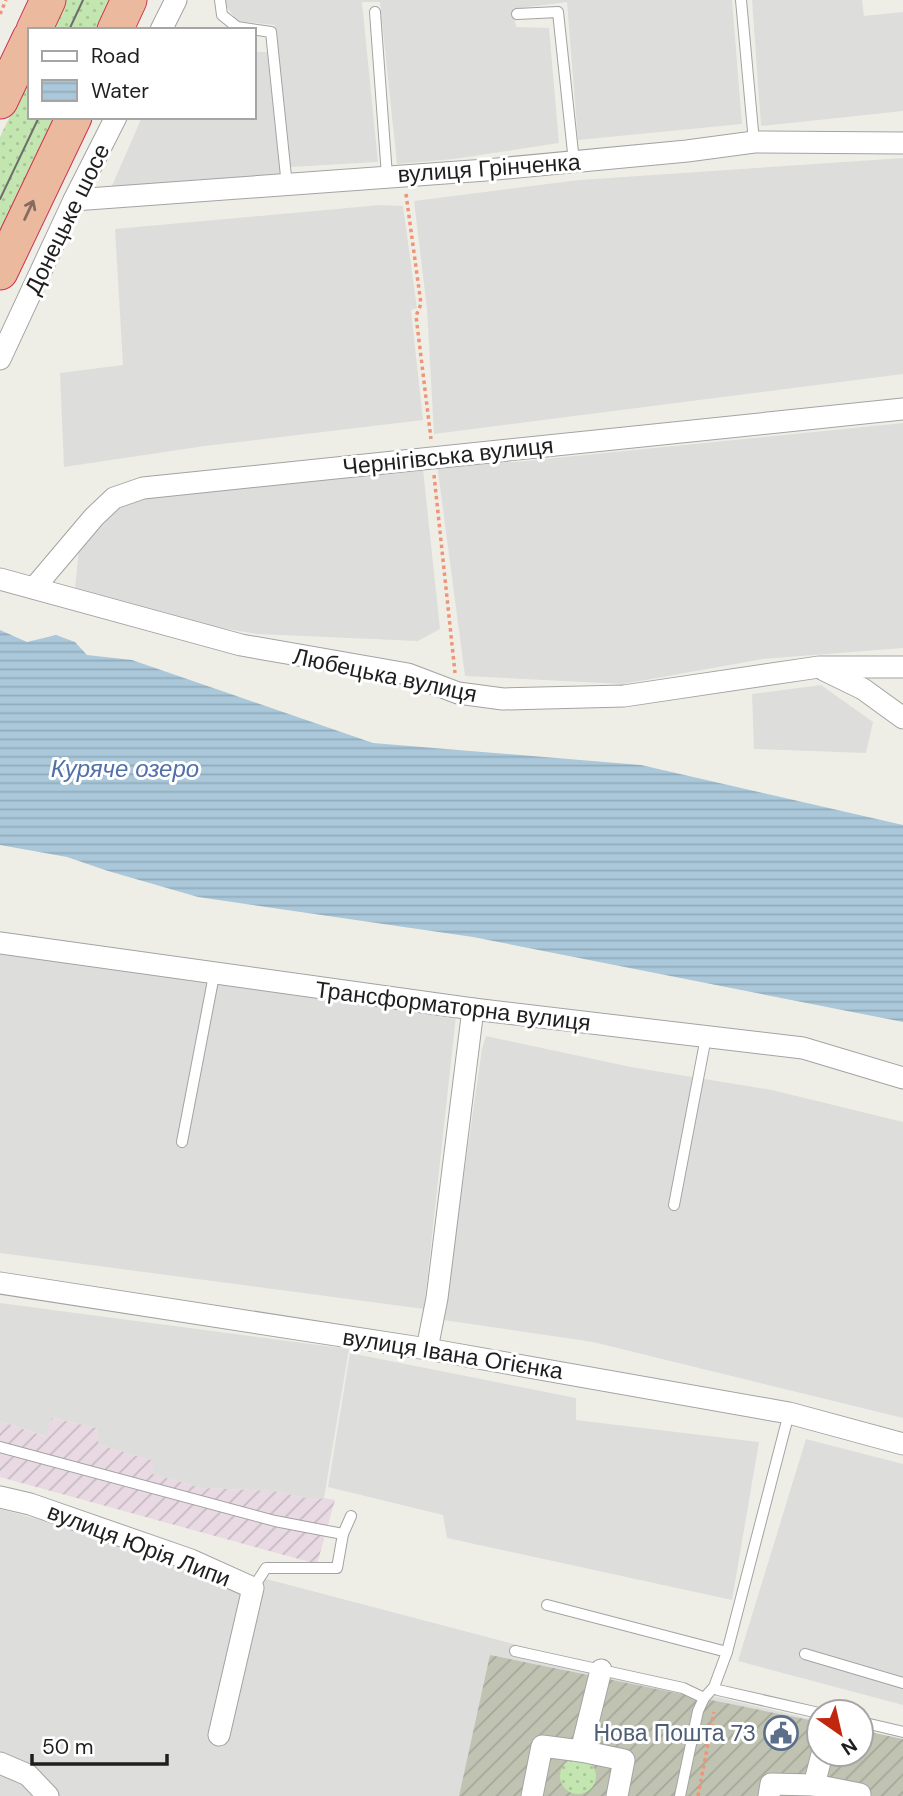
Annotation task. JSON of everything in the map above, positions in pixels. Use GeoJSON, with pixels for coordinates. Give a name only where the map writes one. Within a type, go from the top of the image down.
{"type":"FeatureCollection","features":[{"type":"Feature","properties":{"kind":"highway"},"geometry":{"type":"LineString","coordinates":[[35,28],[48,0]]}},
{"type":"Feature","properties":{"kind":"highway"},"geometry":{"type":"LineString","coordinates":[[116,28],[129,0]]}},
{"type":"Feature","properties":{"kind":"highway"},"geometry":{"type":"LineString","coordinates":[[0,101],[28,42]]}},
{"type":"Feature","properties":{"kind":"highway","name":"Донецьке шосе"},"geometry":{"type":"LineString","coordinates":[[0,272],[73,119]]}},
{"type":"Feature","properties":{"kind":"street"},"geometry":{"type":"LineString","coordinates":[[162,28],[176,0]]}},
{"type":"Feature","properties":{"kind":"street","name":"Донецьке шосе"},"geometry":{"type":"LineString","coordinates":[[0,359],[115,119]]}},
{"type":"Feature","properties":{"kind":"street","name":"вулиця Грінченка"},"geometry":{"type":"LineString","coordinates":[[74,200],[287,186],[575,162],[754,142],[903,143]]}},
{"type":"Feature","properties":{"kind":"street","name":"Чернігівська вулиця"},"geometry":{"type":"LineString","coordinates":[[34,589],[94,516],[114,498],[143,488],[903,409]]}},
{"type":"Feature","properties":{"kind":"street","name":"Любецька вулиця"},"geometry":{"type":"LineString","coordinates":[[0,579],[241,645],[408,674],[457,694],[503,699],[624,696],[819,667],[903,667]]}},
{"type":"Feature","properties":{"kind":"street"},"geometry":{"type":"LineString","coordinates":[[819,667],[863,689],[903,718]]}},
{"type":"Feature","properties":{"kind":"street","name":"Трансформаторна вулиця"},"geometry":{"type":"LineString","coordinates":[[0,943],[214,975],[473,1009],[803,1048],[903,1078]]}},
{"type":"Feature","properties":{"kind":"street"},"geometry":{"type":"LineString","coordinates":[[427,1349],[473,1009]]}},
{"type":"Feature","properties":{"kind":"street","name":"вулиця Івана Огієнка"},"geometry":{"type":"LineString","coordinates":[[0,1283],[427,1349],[789,1413],[903,1444]]}},
{"type":"Feature","properties":{"kind":"street","name":"вулиця Юрія Липи"},"geometry":{"type":"LineString","coordinates":[[0,1497],[30,1504],[191,1560],[253,1588],[219,1735]]}},
{"type":"Feature","properties":{"kind":"street"},"geometry":{"type":"LineString","coordinates":[[581,1751],[601,1670]]}},
{"type":"Feature","properties":{"kind":"street"},"geometry":{"type":"LineString","coordinates":[[532,1796],[542,1746],[624,1760],[617,1796]]}},
{"type":"Feature","properties":{"kind":"street"},"geometry":{"type":"LineString","coordinates":[[0,1763],[28,1775],[48,1796]]}},
{"type":"Feature","properties":{"kind":"street"},"geometry":{"type":"LineString","coordinates":[[814,1785],[818,1768]]}},
{"type":"Feature","properties":{"kind":"street"},"geometry":{"type":"LineString","coordinates":[[769,1796],[771,1784],[814,1785],[860,1796]]}},
{"type":"Feature","properties":{"kind":"lane"},"geometry":{"type":"LineString","coordinates":[[220,0],[222,15],[237,27],[244,28]]}},
{"type":"Feature","properties":{"kind":"lane"},"geometry":{"type":"LineString","coordinates":[[741,0],[754,142]]}},
{"type":"Feature","properties":{"kind":"lane"},"geometry":{"type":"LineString","coordinates":[[375,12],[396,176]]}},
{"type":"Feature","properties":{"kind":"lane"},"geometry":{"type":"LineString","coordinates":[[517,14],[558,12],[575,162]]}},
{"type":"Feature","properties":{"kind":"lane"},"geometry":{"type":"LineString","coordinates":[[256,30],[271,32],[287,186]]}},
{"type":"Feature","properties":{"kind":"lane"},"geometry":{"type":"LineString","coordinates":[[182,1143],[214,975]]}},
{"type":"Feature","properties":{"kind":"lane"},"geometry":{"type":"LineString","coordinates":[[674,1205],[706,1037]]}},
{"type":"Feature","properties":{"kind":"lane"},"geometry":{"type":"LineString","coordinates":[[680,1796],[698,1712],[704,1698],[716,1689],[727,1652],[789,1413]]}},
{"type":"Feature","properties":{"kind":"lane"},"geometry":{"type":"LineString","coordinates":[[0,1447],[275,1521],[343,1534]]}},
{"type":"Feature","properties":{"kind":"lane"},"geometry":{"type":"LineString","coordinates":[[253,1588],[266,1568],[337,1568],[343,1534],[351,1516]]}},
{"type":"Feature","properties":{"kind":"lane"},"geometry":{"type":"LineString","coordinates":[[547,1605],[727,1652]]}},
{"type":"Feature","properties":{"kind":"lane"},"geometry":{"type":"LineString","coordinates":[[515,1651],[683,1688],[704,1698]]}},
{"type":"Feature","properties":{"kind":"lane"},"geometry":{"type":"LineString","coordinates":[[805,1654],[903,1683]]}},
{"type":"Feature","properties":{"kind":"lane"},"geometry":{"type":"LineString","coordinates":[[716,1689],[805,1710]]}},
{"type":"Feature","properties":{"kind":"lane"},"geometry":{"type":"LineString","coordinates":[[875,1725],[903,1732]]}},
{"type":"Feature","properties":{"kind":"path"},"geometry":{"type":"LineString","coordinates":[[0,15],[6,0]]}},
{"type":"Feature","properties":{"kind":"path"},"geometry":{"type":"LineString","coordinates":[[396,176],[421,304],[416,316],[457,694]]}},
{"type":"Feature","properties":{"kind":"path"},"geometry":{"type":"LineString","coordinates":[[698,1796],[716,1689]]}},
{"type":"Feature","properties":{"kind":"shaded area"},"geometry":{"type":"Polygon","coordinates":[[[224,0],[732,0],[742,124],[578,140],[567,2],[513,9],[516,27],[549,28],[559,143],[454,159],[397,164],[380,2],[362,2],[378,162],[290,167],[275,25],[237,21],[224,0]]]}},
{"type":"Feature","properties":{"kind":"shaded area"},"geometry":{"type":"Polygon","coordinates":[[[752,0],[862,0],[864,16],[903,12],[903,111],[761,126],[752,0]]]}},
{"type":"Feature","properties":{"kind":"shaded area"},"geometry":{"type":"Polygon","coordinates":[[[256,52],[267,52],[284,180],[203,179],[111,188],[141,119],[256,119],[256,52]]]}},
{"type":"Feature","properties":{"kind":"shaded area"},"geometry":{"type":"Polygon","coordinates":[[[903,158],[903,374],[434,434],[427,309],[414,201],[579,180],[903,158]]]}},
{"type":"Feature","properties":{"kind":"shaded area"},"geometry":{"type":"Polygon","coordinates":[[[380,205],[403,206],[417,308],[411,310],[423,420],[205,446],[64,467],[60,373],[123,365],[115,229],[380,205]]]}},
{"type":"Feature","properties":{"kind":"shaded area"},"geometry":{"type":"Polygon","coordinates":[[[903,423],[903,648],[763,659],[623,684],[465,676],[437,464],[515,462],[903,423]]]}},
{"type":"Feature","properties":{"kind":"shaded area"},"geometry":{"type":"Polygon","coordinates":[[[423,469],[440,629],[418,641],[257,634],[168,619],[75,589],[79,548],[93,525],[122,506],[144,499],[338,470],[423,469]]]}},
{"type":"Feature","properties":{"kind":"shaded area"},"geometry":{"type":"Polygon","coordinates":[[[821,685],[873,722],[866,753],[754,749],[752,694],[821,685]]]}},
{"type":"Feature","properties":{"kind":"shaded area"},"geometry":{"type":"Polygon","coordinates":[[[0,952],[456,1016],[424,1309],[0,1253],[0,952]]]}},
{"type":"Feature","properties":{"kind":"shaded area"},"geometry":{"type":"Polygon","coordinates":[[[486,1036],[631,1067],[772,1090],[903,1122],[903,1418],[593,1342],[443,1320],[486,1036]]]}},
{"type":"Feature","properties":{"kind":"shaded area"},"geometry":{"type":"Polygon","coordinates":[[[0,1303],[349,1349],[324,1498],[316,1500],[273,1491],[202,1488],[152,1474],[153,1461],[99,1445],[96,1428],[53,1418],[47,1437],[0,1421],[0,1303]]]}},
{"type":"Feature","properties":{"kind":"shaded area"},"geometry":{"type":"Polygon","coordinates":[[[350,1353],[576,1398],[576,1420],[759,1442],[732,1600],[447,1538],[443,1515],[328,1487],[350,1353]]]}},
{"type":"Feature","properties":{"kind":"shaded area"},"geometry":{"type":"Polygon","coordinates":[[[52,1418],[96,1428],[99,1445],[154,1461],[152,1474],[202,1488],[273,1491],[316,1500],[335,1500],[317,1564],[0,1477],[0,1421],[46,1437],[52,1418]]]}},
{"type":"Feature","properties":{"kind":"shaded area"},"geometry":{"type":"Polygon","coordinates":[[[806,1439],[903,1464],[903,1705],[738,1661],[806,1439]]]}},
{"type":"Feature","properties":{"kind":"shaded area"},"geometry":{"type":"Polygon","coordinates":[[[0,1509],[704,1694],[805,1718],[805,1768],[875,1768],[875,1733],[903,1740],[903,1796],[0,1796],[0,1509]]]}},
{"type":"Feature","properties":{"kind":"shaded area"},"geometry":{"type":"Polygon","coordinates":[[[490,1655],[805,1719],[805,1768],[875,1768],[875,1733],[903,1739],[903,1796],[459,1796],[490,1655]]]}},
{"type":"Feature","properties":{"kind":"green space"},"geometry":{"type":"Polygon","coordinates":[[[65,0],[112,0],[98,28],[52,28],[65,0]]]}},
{"type":"Feature","properties":{"kind":"green space"},"geometry":{"type":"Polygon","coordinates":[[[28,79],[28,119],[55,119],[0,236],[0,137],[28,79]]]}},
{"type":"Feature","properties":{"kind":"green space"},"geometry":{"type":"Polygon","coordinates":[[[578,1758],[590,1764],[596,1776],[590,1788],[578,1794],[566,1788],[560,1776],[566,1764],[578,1758]]]}},
{"type":"Feature","properties":{"kind":"water","name":"Куряче озеро"},"geometry":{"type":"Polygon","coordinates":[[[0,630],[27,642],[56,635],[75,642],[87,655],[132,660],[373,743],[641,765],[903,825],[903,1022],[473,937],[198,897],[67,857],[0,845],[0,630]]]}},
{"type":"Feature","properties":{"kind":"tram line"},"geometry":{"type":"LineString","coordinates":[[70,28],[83,0]]}},
{"type":"Feature","properties":{"kind":"tram line"},"geometry":{"type":"LineString","coordinates":[[0,199],[38,119]]}},
{"type":"Feature","properties":{"kind":"place","name":"Нова Пошта 73"},"geometry":{"type":"Point","coordinates":[781,1733]}}]}
